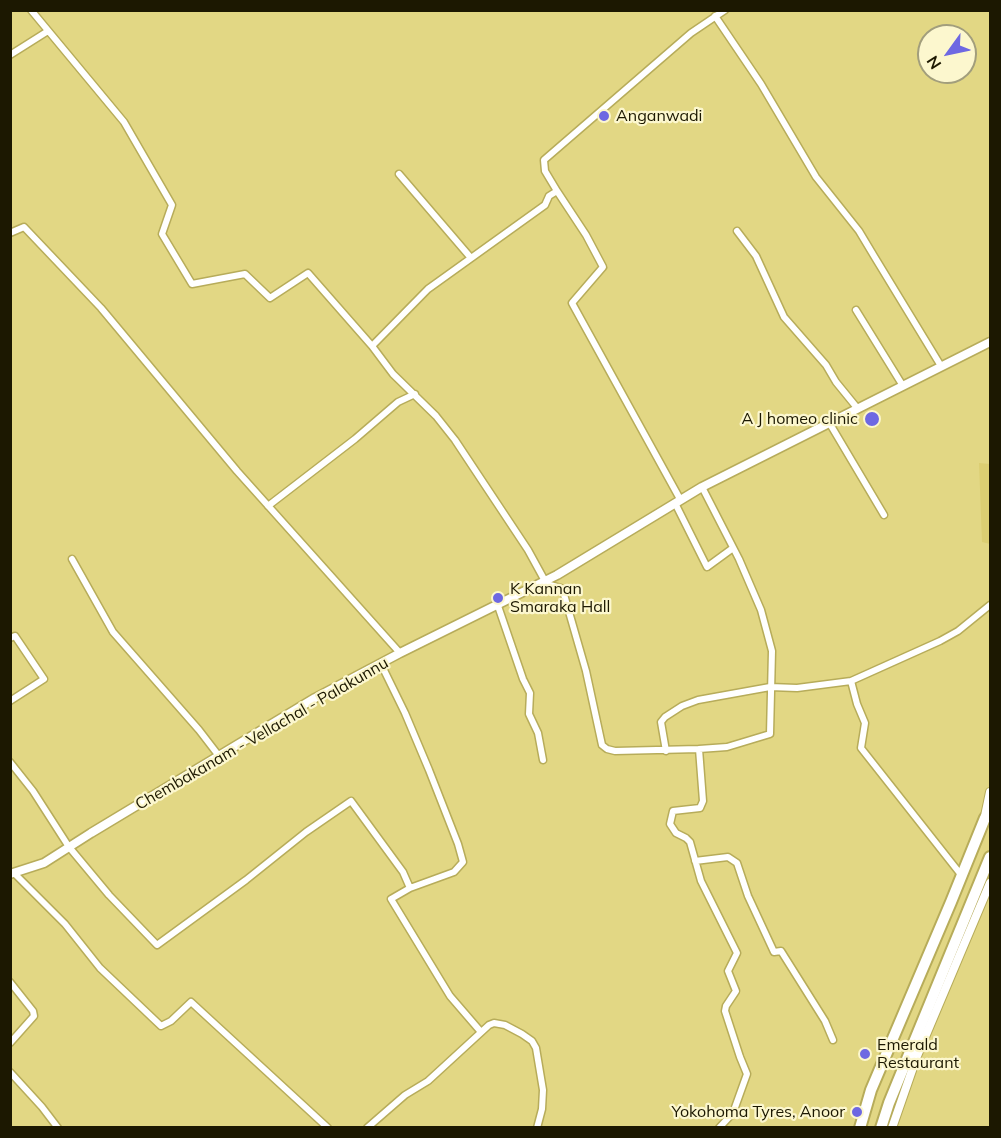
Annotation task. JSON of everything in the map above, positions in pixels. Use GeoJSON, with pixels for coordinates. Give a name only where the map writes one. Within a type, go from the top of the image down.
{"type":"FeatureCollection","features":[{"type":"Feature","properties":{"kind":"highway"},"geometry":{"type":"LineString","coordinates":[[860,1128],[871,1090],[988,815]]}},
{"type":"Feature","properties":{"kind":"highway"},"geometry":{"type":"LineString","coordinates":[[881,1128],[893,1092],[990,857]]}},
{"type":"Feature","properties":{"kind":"main road","name":"Chembakanam - Vellachal - Palakunnu"},"geometry":{"type":"LineString","coordinates":[[12,874],[44,863],[315,698],[572,567],[702,487],[990,342]]}},
{"type":"Feature","properties":{"kind":"street"},"geometry":{"type":"LineString","coordinates":[[31,10],[124,122],[172,205],[162,234],[192,284],[245,274],[270,298],[308,273],[372,346],[393,374],[436,416],[455,440],[528,550],[545,580],[563,591],[586,671],[603,745],[607,749],[615,751],[727,747],[770,734],[772,651],[761,610],[702,487]]}},
{"type":"Feature","properties":{"kind":"street"},"geometry":{"type":"LineString","coordinates":[[725,10],[691,33],[544,160],[545,171],[586,235],[603,267],[572,303],[678,501],[707,567],[733,548]]}},
{"type":"Feature","properties":{"kind":"street"},"geometry":{"type":"LineString","coordinates":[[715,16],[761,84],[816,177],[869,248],[941,366]]}},
{"type":"Feature","properties":{"kind":"street"},"geometry":{"type":"LineString","coordinates":[[10,55],[48,31]]}},
{"type":"Feature","properties":{"kind":"street"},"geometry":{"type":"LineString","coordinates":[[399,174],[471,258]]}},
{"type":"Feature","properties":{"kind":"street"},"geometry":{"type":"LineString","coordinates":[[372,346],[428,289],[545,205],[549,196],[557,191]]}},
{"type":"Feature","properties":{"kind":"street"},"geometry":{"type":"LineString","coordinates":[[10,232],[24,227],[101,308],[237,471],[400,653]]}},
{"type":"Feature","properties":{"kind":"street"},"geometry":{"type":"LineString","coordinates":[[737,231],[756,256],[784,317],[826,365],[858,410]]}},
{"type":"Feature","properties":{"kind":"street"},"geometry":{"type":"LineString","coordinates":[[856,310],[903,386]]}},
{"type":"Feature","properties":{"kind":"street"},"geometry":{"type":"LineString","coordinates":[[268,506],[355,439],[398,402],[414,394]]}},
{"type":"Feature","properties":{"kind":"street"},"geometry":{"type":"LineString","coordinates":[[830,424],[884,514]]}},
{"type":"Feature","properties":{"kind":"street"},"geometry":{"type":"LineString","coordinates":[[72,559],[113,632],[219,756]]}},
{"type":"Feature","properties":{"kind":"street"},"geometry":{"type":"LineString","coordinates":[[666,750],[662,722],[665,717],[682,706],[698,700],[770,687],[797,688],[851,681],[940,641],[958,631],[990,605]]}},
{"type":"Feature","properties":{"kind":"street"},"geometry":{"type":"LineString","coordinates":[[498,606],[530,693],[529,714],[538,733],[543,760]]}},
{"type":"Feature","properties":{"kind":"street"},"geometry":{"type":"LineString","coordinates":[[10,638],[15,636],[44,679],[10,701]]}},
{"type":"Feature","properties":{"kind":"street"},"geometry":{"type":"LineString","coordinates":[[381,664],[405,713],[458,844],[463,862],[454,872],[410,888],[391,899],[450,996],[482,1032]]}},
{"type":"Feature","properties":{"kind":"street"},"geometry":{"type":"LineString","coordinates":[[851,681],[865,723],[861,748],[962,876]]}},
{"type":"Feature","properties":{"kind":"street"},"geometry":{"type":"LineString","coordinates":[[699,749],[703,801],[700,808],[674,811],[670,824],[676,833],[690,842],[701,881],[737,953],[728,971],[736,991],[725,1011],[747,1074],[733,1113],[719,1128]]}},
{"type":"Feature","properties":{"kind":"street"},"geometry":{"type":"LineString","coordinates":[[10,762],[33,791],[69,847],[109,895],[157,945],[246,880],[306,832],[351,801],[403,872],[410,888]]}},
{"type":"Feature","properties":{"kind":"street"},"geometry":{"type":"LineString","coordinates":[[988,815],[990,792]]}},
{"type":"Feature","properties":{"kind":"street"},"geometry":{"type":"LineString","coordinates":[[695,861],[728,857],[738,863],[748,896],[774,952],[782,951],[825,1021],[833,1040]]}},
{"type":"Feature","properties":{"kind":"street"},"geometry":{"type":"LineString","coordinates":[[12,874],[65,924],[100,968],[161,1026],[171,1021],[191,1002],[328,1128]]}},
{"type":"Feature","properties":{"kind":"street"},"geometry":{"type":"LineString","coordinates":[[892,1128],[917,1056],[990,883]]}},
{"type":"Feature","properties":{"kind":"street"},"geometry":{"type":"LineString","coordinates":[[10,982],[33,1011],[34,1016],[10,1043]]}},
{"type":"Feature","properties":{"kind":"street"},"geometry":{"type":"LineString","coordinates":[[367,1128],[379,1115],[428,1080],[489,1025],[498,1023],[522,1034],[532,1041],[536,1048],[543,1090],[542,1109],[537,1128]]}},
{"type":"Feature","properties":{"kind":"street"},"geometry":{"type":"LineString","coordinates":[[10,1072],[58,1128]]}},
{"type":"Feature","properties":{"kind":"shaded area"},"geometry":{"type":"Polygon","coordinates":[[[979,463],[990,464],[990,544],[982,542],[979,463]]]}},
{"type":"Feature","properties":{"kind":"place","name":"Anganwadi"},"geometry":{"type":"Point","coordinates":[604,116]}},
{"type":"Feature","properties":{"kind":"place","name":"A J homeo clinic"},"geometry":{"type":"Point","coordinates":[872,419]}},
{"type":"Feature","properties":{"kind":"place","name":"K Kannan Smaraka Hall"},"geometry":{"type":"Point","coordinates":[498,598]}},
{"type":"Feature","properties":{"kind":"place","name":"Emerald Restaurant"},"geometry":{"type":"Point","coordinates":[865,1054]}},
{"type":"Feature","properties":{"kind":"place","name":"Yokohoma Tyres, Anoor"},"geometry":{"type":"Point","coordinates":[857,1112]}}]}
